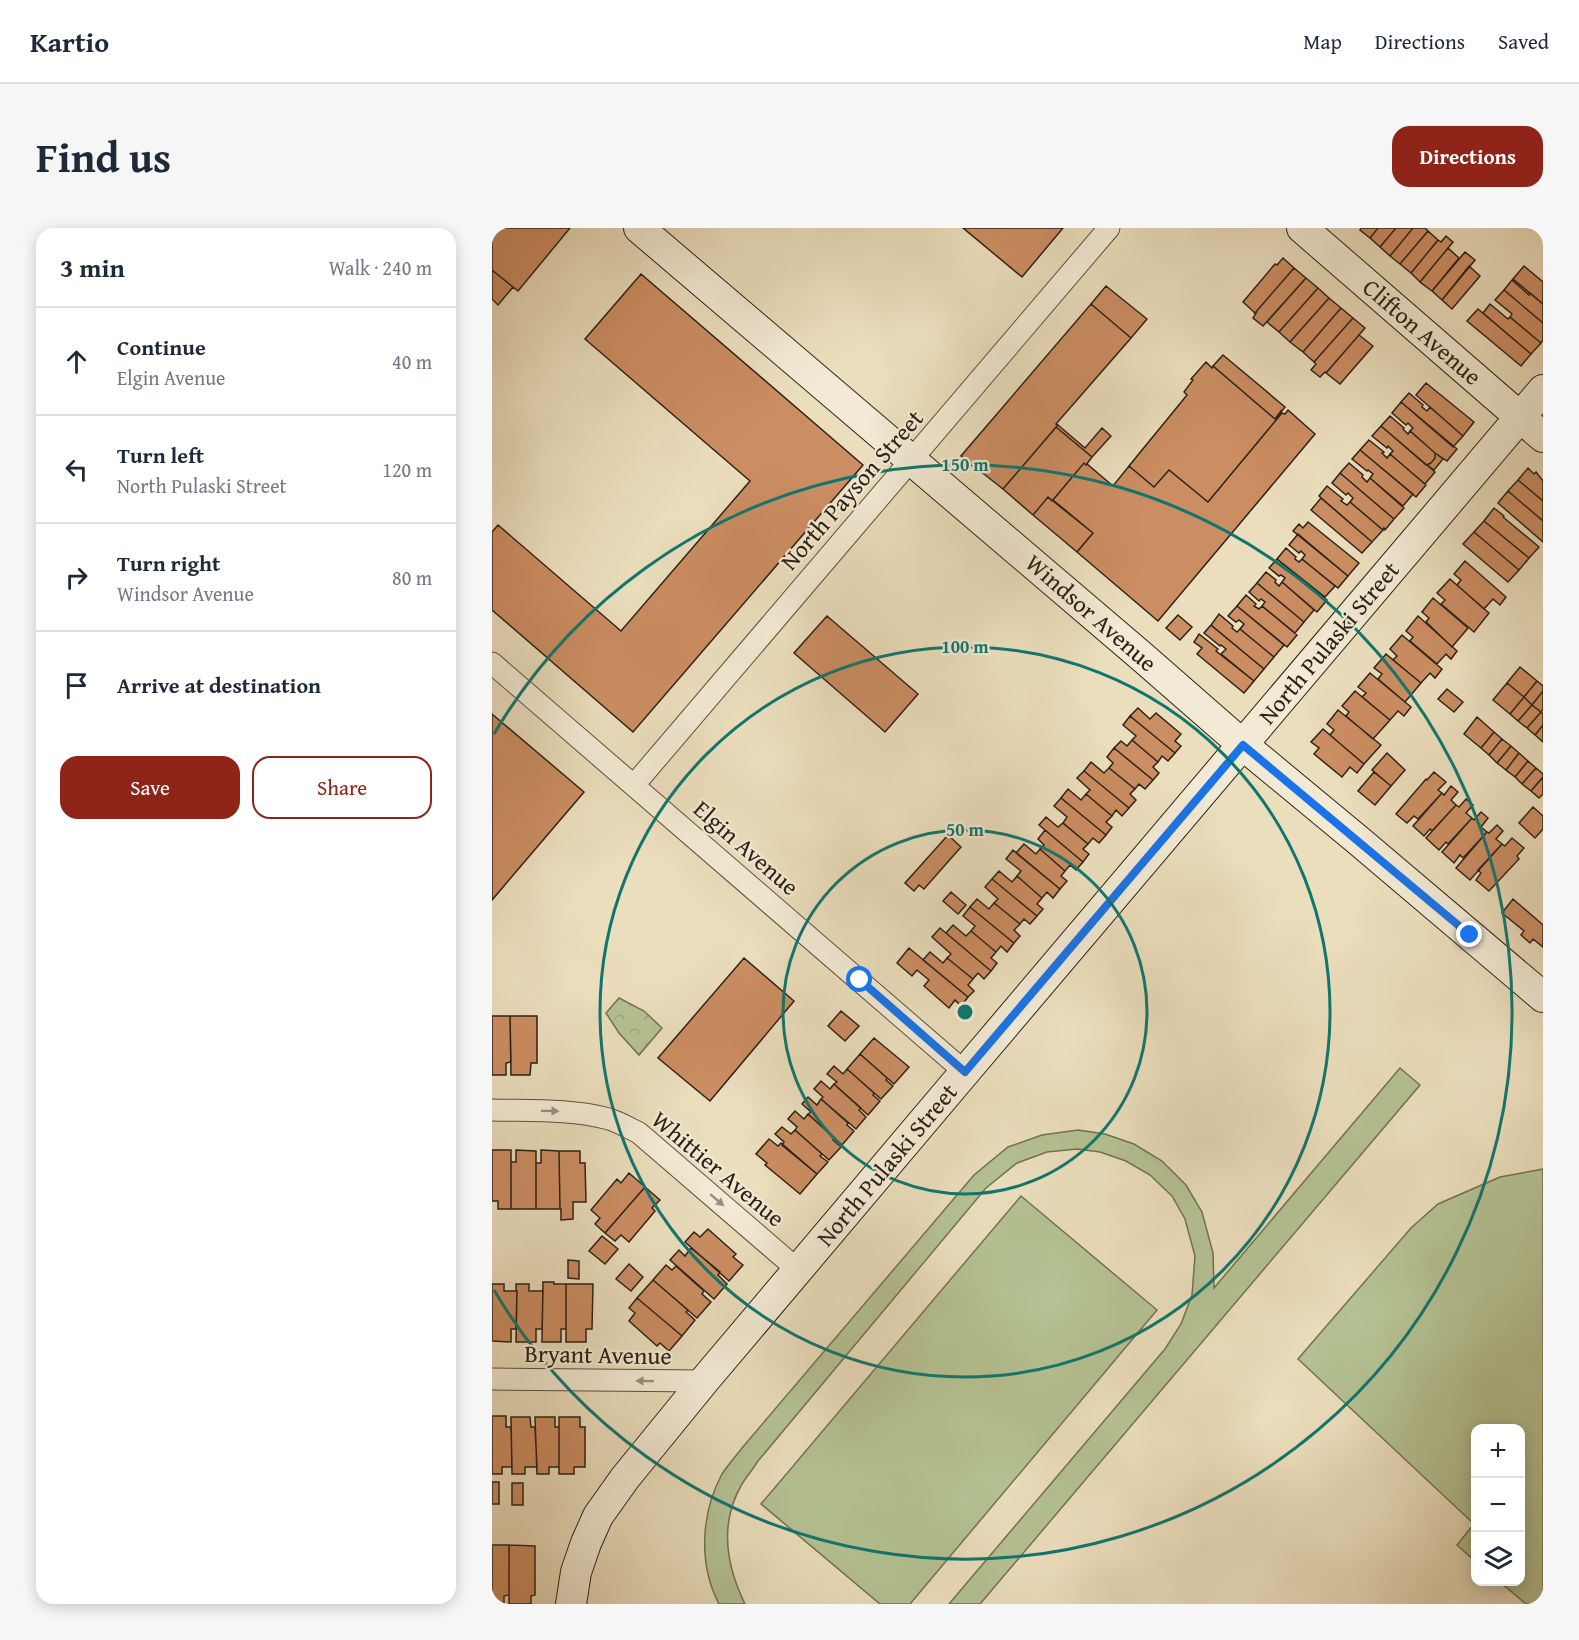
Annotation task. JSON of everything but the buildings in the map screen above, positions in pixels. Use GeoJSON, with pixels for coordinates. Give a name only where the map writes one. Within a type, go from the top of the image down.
{"type":"FeatureCollection","features":[{"type":"Feature","properties":{"kind":"street","name":"Windsor Avenue"},"geometry":{"type":"LineString","coordinates":[[639,228],[1243,745],[1543,997]]}},
{"type":"Feature","properties":{"kind":"street","name":"North Payson Street"},"geometry":{"type":"LineString","coordinates":[[634,784],[1109,228]]}},
{"type":"Feature","properties":{"kind":"street","name":"Clifton Avenue"},"geometry":{"type":"LineString","coordinates":[[1302,228],[1543,436]]}},
{"type":"Feature","properties":{"kind":"street","name":"North Pulaski Street"},"geometry":{"type":"LineString","coordinates":[[571,1604],[576,1572],[586,1543],[598,1516],[625,1478],[965,1072],[1543,390]]}},
{"type":"Feature","properties":{"kind":"street","name":"Elgin Avenue"},"geometry":{"type":"LineString","coordinates":[[492,663],[965,1072]]}},
{"type":"Feature","properties":{"kind":"street","name":"Whittier Avenue"},"geometry":{"type":"LineString","coordinates":[[492,1110],[562,1111],[591,1115],[612,1120],[639,1133],[798,1270]]}},
{"type":"Feature","properties":{"kind":"street","name":"Bryant Avenue"},"geometry":{"type":"LineString","coordinates":[[492,1379],[704,1382]]}},
{"type":"Feature","properties":{"kind":"green space"},"geometry":{"type":"Polygon","coordinates":[[[619,998],[644,1011],[662,1028],[639,1055],[619,1033],[606,1013],[619,998]]]}},
{"type":"Feature","properties":{"kind":"green space"},"geometry":{"type":"Polygon","coordinates":[[[1400,1068],[1420,1085],[980,1604],[949,1604],[1165,1349],[1181,1324],[1192,1295],[1195,1256],[1185,1219],[1172,1196],[1150,1175],[1126,1161],[1100,1152],[1077,1149],[1047,1152],[1017,1163],[986,1188],[758,1461],[744,1481],[730,1514],[728,1544],[733,1574],[745,1604],[719,1604],[708,1572],[705,1539],[710,1505],[722,1474],[974,1175],[1008,1147],[1042,1135],[1078,1130],[1105,1134],[1134,1144],[1162,1161],[1186,1185],[1202,1212],[1213,1253],[1214,1288],[1400,1068]]]}},
{"type":"Feature","properties":{"kind":"green space"},"geometry":{"type":"Polygon","coordinates":[[[1543,1169],[1543,1604],[1526,1604],[1505,1586],[1525,1586],[1525,1424],[1471,1424],[1471,1521],[1298,1359],[1411,1228],[1438,1204],[1500,1177],[1543,1169]]]}},
{"type":"Feature","properties":{"kind":"green space"},"geometry":{"type":"Polygon","coordinates":[[[1021,1196],[1157,1310],[910,1604],[880,1604],[761,1504],[1021,1196]]]}},
{"type":"Feature","properties":{"kind":"green space"},"geometry":{"type":"Polygon","coordinates":[[[1471,1528],[1471,1557],[1457,1545],[1471,1528]]]}},
{"type":"Feature","properties":{"kind":"route"},"geometry":{"type":"LineString","coordinates":[[860,980],[965,1072],[1243,745],[1470,935]]}}]}
